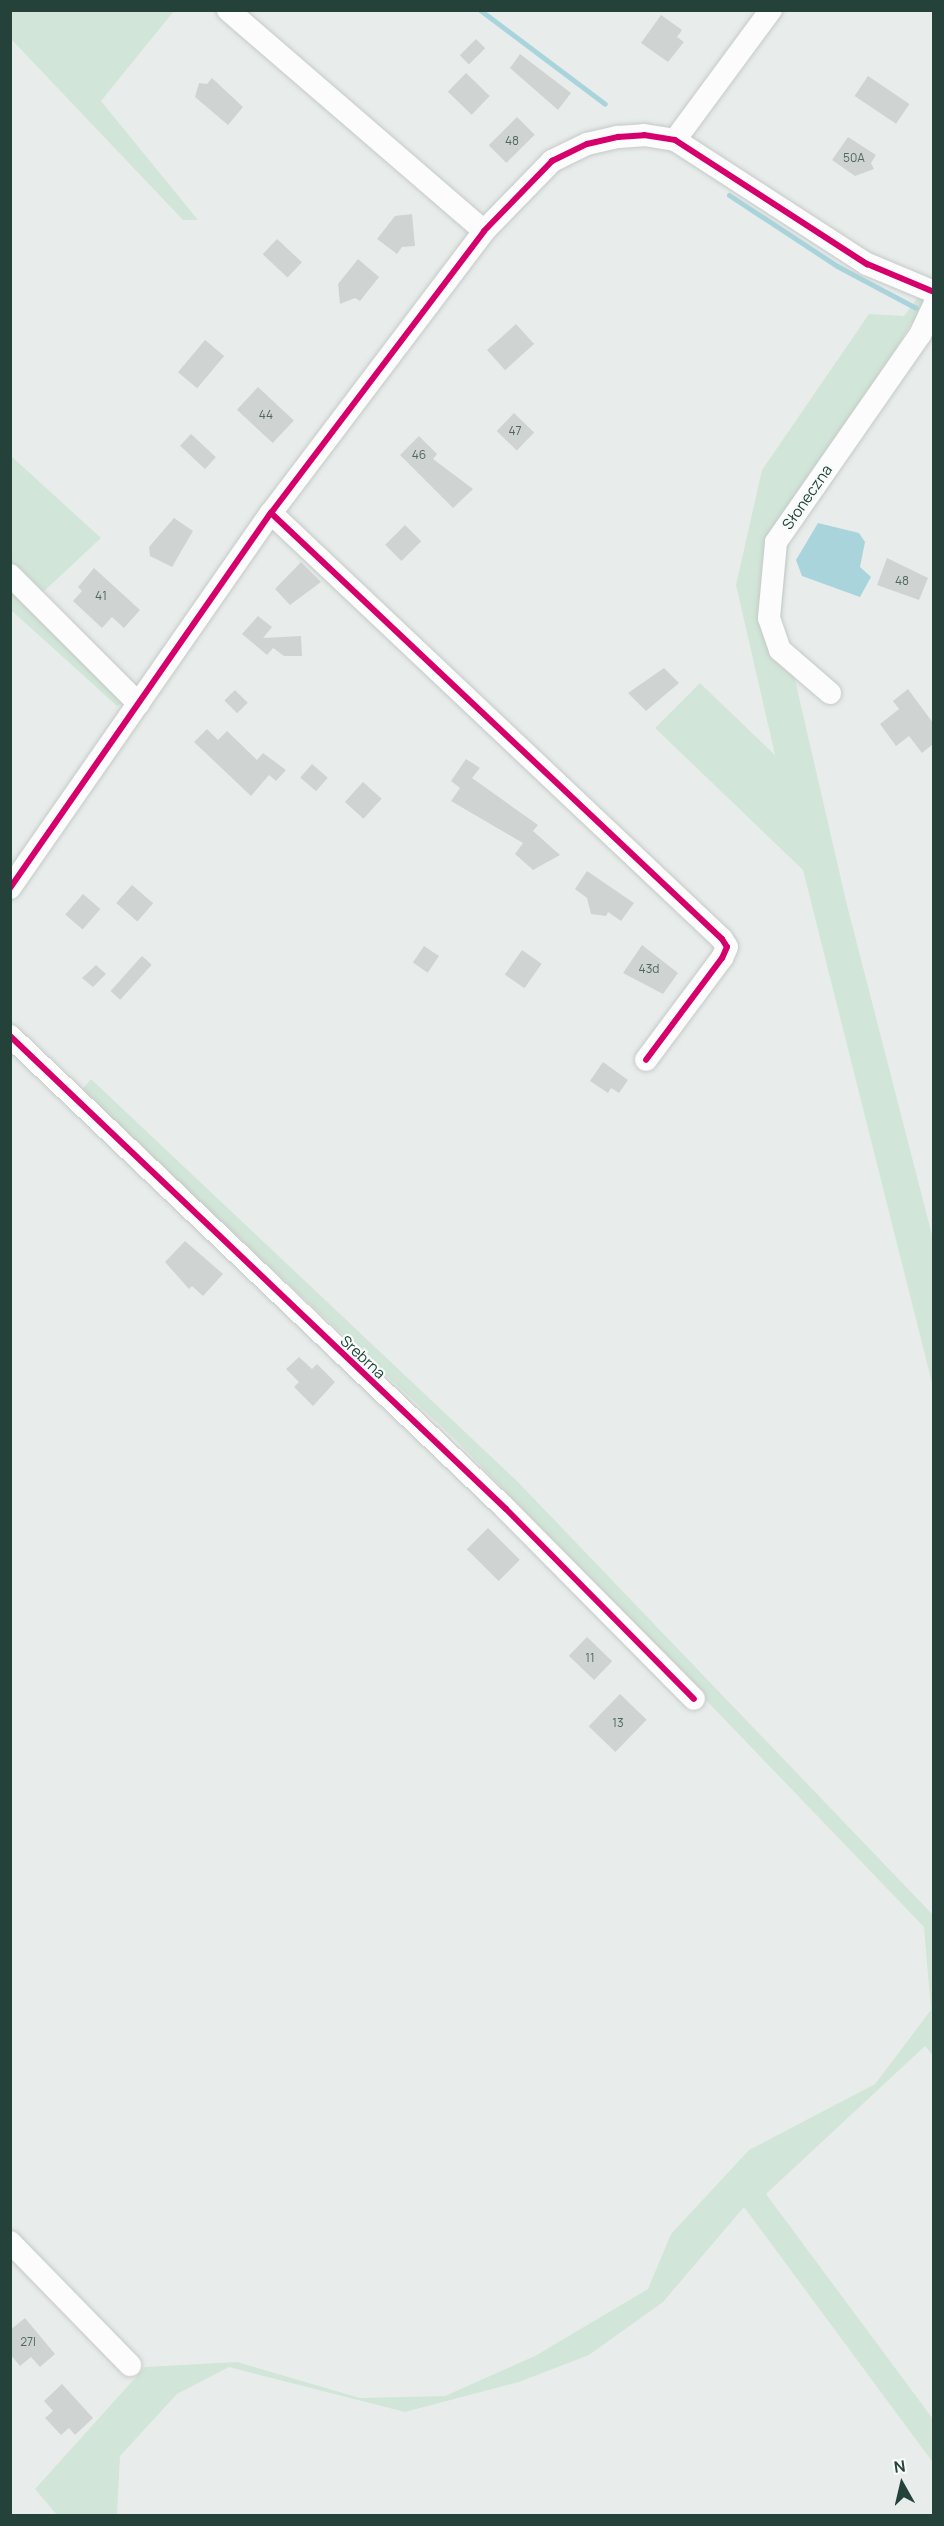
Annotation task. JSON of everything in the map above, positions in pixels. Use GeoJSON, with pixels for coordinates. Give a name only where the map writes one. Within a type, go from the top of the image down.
{"type":"FeatureCollection","features":[{"type":"Feature","properties":{"kind":"street"},"geometry":{"type":"LineString","coordinates":[[228,10],[484,231]]}},
{"type":"Feature","properties":{"kind":"street"},"geometry":{"type":"LineString","coordinates":[[675,140],[771,10]]}},
{"type":"Feature","properties":{"kind":"street"},"geometry":{"type":"LineString","coordinates":[[10,888],[271,513],[484,231],[552,161],[588,144],[644,135],[675,140],[867,264],[933,292]]}},
{"type":"Feature","properties":{"kind":"street","name":"Słoneczna"},"geometry":{"type":"LineString","coordinates":[[830,693],[780,650],[770,618],[776,542],[920,335],[933,305]]}},
{"type":"Feature","properties":{"kind":"street"},"geometry":{"type":"LineString","coordinates":[[271,513],[722,939],[727,947],[722,958],[646,1060]]}},
{"type":"Feature","properties":{"kind":"street"},"geometry":{"type":"LineString","coordinates":[[10,575],[139,704]]}},
{"type":"Feature","properties":{"kind":"street","name":"Srebrna"},"geometry":{"type":"LineString","coordinates":[[10,1036],[506,1509],[694,1699]]}},
{"type":"Feature","properties":{"kind":"street"},"geometry":{"type":"LineString","coordinates":[[10,2242],[130,2365]]}},
{"type":"Feature","properties":{"kind":"green space"},"geometry":{"type":"Polygon","coordinates":[[[11,10],[174,11],[101,101],[198,220],[183,220],[11,39],[11,10]]]}},
{"type":"Feature","properties":{"kind":"green space"},"geometry":{"type":"Polygon","coordinates":[[[927,285],[933,288],[933,335],[912,322],[791,522],[781,619],[847,905],[933,1239],[933,1387],[803,870],[655,728],[700,683],[775,755],[736,585],[762,470],[869,314],[904,316],[927,285]]]}},
{"type":"Feature","properties":{"kind":"green space"},"geometry":{"type":"Polygon","coordinates":[[[10,455],[101,538],[27,607],[126,701],[117,706],[11,610],[10,455]]]}},
{"type":"Feature","properties":{"kind":"green space"},"geometry":{"type":"Polygon","coordinates":[[[91,1079],[517,1481],[933,1915],[933,2056],[925,2046],[766,2194],[933,2419],[934,2464],[744,2207],[663,2302],[589,2355],[519,2382],[405,2412],[229,2367],[177,2394],[120,2456],[117,2515],[57,2515],[35,2489],[145,2367],[237,2362],[360,2398],[445,2396],[535,2356],[648,2289],[671,2234],[749,2150],[875,2084],[931,2010],[924,1927],[454,1438],[81,1091],[91,1079]]]}},
{"type":"Feature","properties":{"kind":"water"},"geometry":{"type":"Polygon","coordinates":[[[818,523],[859,533],[865,542],[860,567],[871,577],[860,597],[802,576],[796,560],[818,523]]]}},
{"type":"Feature","properties":{"kind":"building"},"geometry":{"type":"Polygon","coordinates":[[[661,15],[682,30],[677,37],[684,42],[668,62],[641,43],[661,15]]]}},
{"type":"Feature","properties":{"kind":"building"},"geometry":{"type":"Polygon","coordinates":[[[476,39],[485,48],[469,64],[460,55],[476,39]]]}},
{"type":"Feature","properties":{"kind":"building"},"geometry":{"type":"Polygon","coordinates":[[[520,54],[571,93],[558,110],[510,68],[520,54]]]}},
{"type":"Feature","properties":{"kind":"building"},"geometry":{"type":"Polygon","coordinates":[[[466,73],[490,96],[472,115],[448,92],[466,73]]]}},
{"type":"Feature","properties":{"kind":"building"},"geometry":{"type":"Polygon","coordinates":[[[868,76],[909,104],[896,124],[855,96],[868,76]]]}},
{"type":"Feature","properties":{"kind":"building"},"geometry":{"type":"Polygon","coordinates":[[[212,78],[243,107],[228,125],[195,97],[199,83],[207,84],[212,78]]]}},
{"type":"Feature","properties":{"kind":"building"},"geometry":{"type":"Polygon","coordinates":[[[517,117],[535,135],[506,163],[489,145],[517,117]]]}},
{"type":"Feature","properties":{"kind":"building"},"geometry":{"type":"Polygon","coordinates":[[[848,137],[876,155],[871,163],[874,169],[855,176],[832,160],[848,137]]]}},
{"type":"Feature","properties":{"kind":"building"},"geometry":{"type":"Polygon","coordinates":[[[412,214],[415,246],[402,247],[397,254],[377,239],[395,216],[412,214]]]}},
{"type":"Feature","properties":{"kind":"building"},"geometry":{"type":"Polygon","coordinates":[[[277,239],[302,262],[288,278],[263,254],[277,239]]]}},
{"type":"Feature","properties":{"kind":"building"},"geometry":{"type":"Polygon","coordinates":[[[358,259],[379,277],[360,301],[355,298],[340,304],[338,284],[358,259]]]}},
{"type":"Feature","properties":{"kind":"building"},"geometry":{"type":"Polygon","coordinates":[[[516,324],[534,344],[505,370],[487,350],[516,324]]]}},
{"type":"Feature","properties":{"kind":"building"},"geometry":{"type":"Polygon","coordinates":[[[205,340],[224,356],[197,388],[178,372],[205,340]]]}},
{"type":"Feature","properties":{"kind":"building"},"geometry":{"type":"Polygon","coordinates":[[[258,387],[294,420],[273,443],[237,410],[258,387]]]}},
{"type":"Feature","properties":{"kind":"building"},"geometry":{"type":"Polygon","coordinates":[[[514,413],[534,432],[517,450],[497,431],[514,413]]]}},
{"type":"Feature","properties":{"kind":"building"},"geometry":{"type":"Polygon","coordinates":[[[191,434],[216,457],[205,469],[180,446],[191,434]]]}},
{"type":"Feature","properties":{"kind":"building"},"geometry":{"type":"Polygon","coordinates":[[[419,436],[437,454],[433,459],[473,489],[453,508],[400,455],[419,436]]]}},
{"type":"Feature","properties":{"kind":"building"},"geometry":{"type":"Polygon","coordinates":[[[174,518],[193,531],[172,567],[150,556],[149,547],[174,518]]]}},
{"type":"Feature","properties":{"kind":"building"},"geometry":{"type":"Polygon","coordinates":[[[405,525],[421,541],[401,561],[385,545],[405,525]]]}},
{"type":"Feature","properties":{"kind":"building"},"geometry":{"type":"Polygon","coordinates":[[[887,558],[928,578],[919,600],[877,585],[887,558]]]}},
{"type":"Feature","properties":{"kind":"building"},"geometry":{"type":"Polygon","coordinates":[[[301,562],[321,582],[290,605],[275,589],[301,562]]]}},
{"type":"Feature","properties":{"kind":"building"},"geometry":{"type":"Polygon","coordinates":[[[94,568],[140,610],[124,628],[112,617],[102,628],[73,601],[82,591],[78,587],[94,568]]]}},
{"type":"Feature","properties":{"kind":"building"},"geometry":{"type":"Polygon","coordinates":[[[258,616],[272,627],[263,638],[301,636],[302,656],[284,656],[273,648],[267,655],[242,634],[258,616]]]}},
{"type":"Feature","properties":{"kind":"building"},"geometry":{"type":"Polygon","coordinates":[[[664,668],[679,683],[646,711],[628,693],[664,668]]]}},
{"type":"Feature","properties":{"kind":"building"},"geometry":{"type":"Polygon","coordinates":[[[908,689],[933,723],[933,744],[922,753],[909,736],[896,746],[880,724],[899,709],[893,701],[908,689]]]}},
{"type":"Feature","properties":{"kind":"building"},"geometry":{"type":"Polygon","coordinates":[[[235,690],[248,703],[237,713],[224,701],[235,690]]]}},
{"type":"Feature","properties":{"kind":"building"},"geometry":{"type":"Polygon","coordinates":[[[207,729],[218,740],[227,731],[257,760],[263,753],[286,770],[276,781],[269,775],[251,796],[194,742],[207,729]]]}},
{"type":"Feature","properties":{"kind":"building"},"geometry":{"type":"Polygon","coordinates":[[[466,759],[480,768],[472,778],[538,825],[533,831],[560,855],[533,870],[515,854],[523,843],[451,801],[460,788],[451,781],[466,759]]]}},
{"type":"Feature","properties":{"kind":"building"},"geometry":{"type":"Polygon","coordinates":[[[312,764],[328,778],[316,791],[300,778],[312,764]]]}},
{"type":"Feature","properties":{"kind":"building"},"geometry":{"type":"Polygon","coordinates":[[[363,782],[382,799],[364,819],[345,802],[363,782]]]}},
{"type":"Feature","properties":{"kind":"building"},"geometry":{"type":"Polygon","coordinates":[[[587,871],[634,903],[621,921],[608,912],[606,916],[591,914],[587,898],[575,889],[587,871]]]}},
{"type":"Feature","properties":{"kind":"building"},"geometry":{"type":"Polygon","coordinates":[[[132,885],[153,903],[137,921],[116,903],[132,885]]]}},
{"type":"Feature","properties":{"kind":"building"},"geometry":{"type":"Polygon","coordinates":[[[83,894],[100,909],[83,929],[65,914],[83,894]]]}},
{"type":"Feature","properties":{"kind":"building"},"geometry":{"type":"Polygon","coordinates":[[[642,945],[678,973],[663,994],[623,973],[642,945]]]}},
{"type":"Feature","properties":{"kind":"building"},"geometry":{"type":"Polygon","coordinates":[[[424,946],[439,956],[428,973],[413,963],[424,946]]]}},
{"type":"Feature","properties":{"kind":"building"},"geometry":{"type":"Polygon","coordinates":[[[522,950],[542,964],[524,988],[505,975],[522,950]]]}},
{"type":"Feature","properties":{"kind":"building"},"geometry":{"type":"Polygon","coordinates":[[[142,956],[152,965],[120,1000],[111,991],[142,956]]]}},
{"type":"Feature","properties":{"kind":"building"},"geometry":{"type":"Polygon","coordinates":[[[96,965],[106,974],[93,987],[82,978],[96,965]]]}},
{"type":"Feature","properties":{"kind":"building"},"geometry":{"type":"Polygon","coordinates":[[[603,1062],[628,1080],[619,1093],[611,1088],[608,1093],[590,1081],[603,1062]]]}},
{"type":"Feature","properties":{"kind":"building"},"geometry":{"type":"Polygon","coordinates":[[[185,1241],[223,1274],[203,1296],[192,1286],[189,1289],[165,1262],[185,1241]]]}},
{"type":"Feature","properties":{"kind":"building"},"geometry":{"type":"Polygon","coordinates":[[[299,1357],[312,1369],[317,1364],[335,1382],[313,1406],[294,1387],[299,1382],[286,1369],[299,1357]]]}},
{"type":"Feature","properties":{"kind":"building"},"geometry":{"type":"Polygon","coordinates":[[[488,1528],[520,1560],[499,1581],[467,1549],[488,1528]]]}},
{"type":"Feature","properties":{"kind":"building"},"geometry":{"type":"Polygon","coordinates":[[[587,1637],[612,1661],[594,1680],[569,1656],[587,1637]]]}},
{"type":"Feature","properties":{"kind":"building"},"geometry":{"type":"Polygon","coordinates":[[[620,1694],[647,1720],[615,1752],[589,1726],[620,1694]]]}},
{"type":"Feature","properties":{"kind":"building"},"geometry":{"type":"Polygon","coordinates":[[[25,2318],[55,2354],[40,2367],[31,2357],[20,2366],[10,2354],[10,2330],[25,2318]]]}},
{"type":"Feature","properties":{"kind":"building"},"geometry":{"type":"Polygon","coordinates":[[[62,2384],[93,2418],[75,2435],[69,2428],[61,2435],[45,2418],[53,2411],[44,2401],[62,2384]]]}},
{"type":"Feature","properties":{"kind":"waterway"},"geometry":{"type":"LineString","coordinates":[[480,10],[605,104]]}},
{"type":"Feature","properties":{"kind":"waterway"},"geometry":{"type":"LineString","coordinates":[[729,195],[837,266],[916,308]]}},
{"type":"Feature","properties":{"kind":"cycle path"},"geometry":{"type":"LineString","coordinates":[[10,888],[271,513],[484,231],[552,161],[587,144],[618,137],[644,135],[675,140],[867,264],[934,292]]}},
{"type":"Feature","properties":{"kind":"cycle path"},"geometry":{"type":"LineString","coordinates":[[271,513],[722,939],[727,947],[722,958],[646,1060]]}},
{"type":"Feature","properties":{"kind":"cycle path"},"geometry":{"type":"LineString","coordinates":[[10,1036],[506,1509],[694,1699]]}}]}
